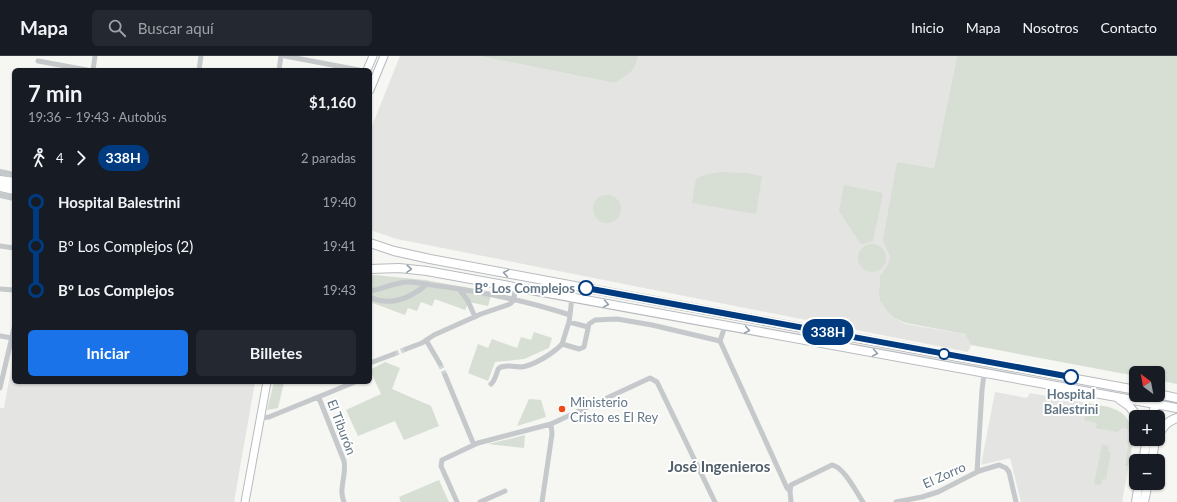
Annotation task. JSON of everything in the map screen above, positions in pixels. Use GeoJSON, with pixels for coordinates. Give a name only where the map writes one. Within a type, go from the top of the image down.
{"type":"FeatureCollection","features":[{"type":"Feature","properties":{"kind":"main road"},"geometry":{"type":"LineString","coordinates":[[368,68],[373,56]]}},
{"type":"Feature","properties":{"kind":"main road"},"geometry":{"type":"LineString","coordinates":[[372,85],[384,56]]}},
{"type":"Feature","properties":{"kind":"main road"},"geometry":{"type":"LineString","coordinates":[[0,180],[12,182]]}},
{"type":"Feature","properties":{"kind":"main road"},"geometry":{"type":"LineString","coordinates":[[0,187],[12,190]]}},
{"type":"Feature","properties":{"kind":"main road"},"geometry":{"type":"LineString","coordinates":[[372,244],[394,251],[438,260],[1129,389]]}},
{"type":"Feature","properties":{"kind":"main road"},"geometry":{"type":"LineString","coordinates":[[372,269],[412,269],[1177,408]]}},
{"type":"Feature","properties":{"kind":"main road"},"geometry":{"type":"LineString","coordinates":[[244,502],[267,384]]}},
{"type":"Feature","properties":{"kind":"main road"},"geometry":{"type":"LineString","coordinates":[[1165,395],[1177,398]]}},
{"type":"Feature","properties":{"kind":"main road"},"geometry":{"type":"LineString","coordinates":[[1116,398],[1129,406],[1132,410]]}},
{"type":"Feature","properties":{"kind":"main road"},"geometry":{"type":"LineString","coordinates":[[1154,410],[1157,402]]}},
{"type":"Feature","properties":{"kind":"main road"},"geometry":{"type":"LineString","coordinates":[[1156,405],[1156,410]]}},
{"type":"Feature","properties":{"kind":"main road"},"geometry":{"type":"LineString","coordinates":[[1165,425],[1177,418]]}},
{"type":"Feature","properties":{"kind":"main road"},"geometry":{"type":"LineString","coordinates":[[1148,446],[1150,454]]}},
{"type":"Feature","properties":{"kind":"main road"},"geometry":{"type":"LineString","coordinates":[[1147,454],[1152,446]]}},
{"type":"Feature","properties":{"kind":"main road"},"geometry":{"type":"LineString","coordinates":[[1136,502],[1138,490]]}},
{"type":"Feature","properties":{"kind":"main road"},"geometry":{"type":"LineString","coordinates":[[1144,502],[1147,490]]}},
{"type":"Feature","properties":{"kind":"street"},"geometry":{"type":"LineString","coordinates":[[93,68],[95,56]]}},
{"type":"Feature","properties":{"kind":"street"},"geometry":{"type":"LineString","coordinates":[[199,68],[201,56]]}},
{"type":"Feature","properties":{"kind":"street"},"geometry":{"type":"LineString","coordinates":[[279,68],[281,56]]}},
{"type":"Feature","properties":{"kind":"street"},"geometry":{"type":"LineString","coordinates":[[285,56],[348,68]]}},
{"type":"Feature","properties":{"kind":"street"},"geometry":{"type":"LineString","coordinates":[[38,61],[76,68]]}},
{"type":"Feature","properties":{"kind":"street"},"geometry":{"type":"LineString","coordinates":[[0,172],[12,175]]}},
{"type":"Feature","properties":{"kind":"street"},"geometry":{"type":"LineString","coordinates":[[0,195],[12,198]]}},
{"type":"Feature","properties":{"kind":"street"},"geometry":{"type":"LineString","coordinates":[[0,246],[12,248]]}},
{"type":"Feature","properties":{"kind":"street"},"geometry":{"type":"LineString","coordinates":[[372,290],[407,282],[427,284],[490,293],[514,300],[536,304],[570,315]]}},
{"type":"Feature","properties":{"kind":"street"},"geometry":{"type":"LineString","coordinates":[[372,298],[387,301],[401,300],[412,296],[427,284]]}},
{"type":"Feature","properties":{"kind":"street"},"geometry":{"type":"LineString","coordinates":[[406,349],[426,340],[434,334],[510,304],[514,300],[515,287]]}},
{"type":"Feature","properties":{"kind":"street"},"geometry":{"type":"LineString","coordinates":[[0,289],[12,290]]}},
{"type":"Feature","properties":{"kind":"street"},"geometry":{"type":"LineString","coordinates":[[459,289],[468,301],[475,317]]}},
{"type":"Feature","properties":{"kind":"street"},"geometry":{"type":"LineString","coordinates":[[491,384],[495,380],[497,370],[499,368],[524,366],[549,355],[562,344],[569,322],[572,297]]}},
{"type":"Feature","properties":{"kind":"street"},"geometry":{"type":"LineString","coordinates":[[562,344],[582,349],[584,347],[589,324],[595,320],[617,319],[652,325],[720,341]]}},
{"type":"Feature","properties":{"kind":"street"},"geometry":{"type":"LineString","coordinates":[[569,322],[588,327]]}},
{"type":"Feature","properties":{"kind":"street"},"geometry":{"type":"LineString","coordinates":[[725,326],[720,341],[790,492]]}},
{"type":"Feature","properties":{"kind":"street"},"geometry":{"type":"LineString","coordinates":[[0,336],[12,338],[1,384]]}},
{"type":"Feature","properties":{"kind":"street"},"geometry":{"type":"LineString","coordinates":[[426,340],[440,364]]}},
{"type":"Feature","properties":{"kind":"street"},"geometry":{"type":"LineString","coordinates":[[372,363],[394,354]]}},
{"type":"Feature","properties":{"kind":"street"},"geometry":{"type":"LineString","coordinates":[[977,472],[984,374]]}},
{"type":"Feature","properties":{"kind":"street"},"geometry":{"type":"LineString","coordinates":[[445,375],[474,445]]}},
{"type":"Feature","properties":{"kind":"street"},"geometry":{"type":"LineString","coordinates":[[457,502],[440,462],[444,458],[474,445],[551,424],[647,378],[653,379],[657,382],[715,502]]}},
{"type":"Feature","properties":{"kind":"street"},"geometry":{"type":"LineString","coordinates":[[318,398],[350,384]]}},
{"type":"Feature","properties":{"kind":"street","name":"El Tiburón"},"geometry":{"type":"LineString","coordinates":[[260,418],[269,417],[318,398],[344,461],[345,471],[341,493],[344,502]]}},
{"type":"Feature","properties":{"kind":"street"},"geometry":{"type":"LineString","coordinates":[[542,502],[552,434],[551,424]]}},
{"type":"Feature","properties":{"kind":"street"},"geometry":{"type":"LineString","coordinates":[[791,502],[791,485],[825,467],[834,465],[842,470],[863,502]]}},
{"type":"Feature","properties":{"kind":"street","name":"El Zorro"},"geometry":{"type":"LineString","coordinates":[[896,502],[938,492],[977,472],[999,465],[1006,468],[1009,472],[1016,502]]}},
{"type":"Feature","properties":{"kind":"street"},"geometry":{"type":"LineString","coordinates":[[480,502],[505,491]]}},
{"type":"Feature","properties":{"kind":"shaded area"},"geometry":{"type":"Polygon","coordinates":[[[400,56],[479,56],[614,83],[637,61],[638,56],[957,56],[934,168],[897,162],[887,249],[890,257],[887,266],[880,276],[879,292],[880,301],[894,318],[906,324],[965,334],[971,345],[968,352],[397,239],[372,231],[372,126],[400,56]]]}},
{"type":"Feature","properties":{"kind":"shaded area"},"geometry":{"type":"Polygon","coordinates":[[[479,56],[638,56],[633,69],[614,83],[479,56]]]}},
{"type":"Feature","properties":{"kind":"shaded area"},"geometry":{"type":"Polygon","coordinates":[[[957,56],[1177,56],[1177,384],[1165,381],[1165,366],[1129,366],[1129,375],[971,345],[965,334],[906,323],[894,318],[880,301],[879,292],[880,276],[887,266],[890,257],[883,240],[897,162],[934,168],[957,56]]]}},
{"type":"Feature","properties":{"kind":"shaded area"},"geometry":{"type":"Polygon","coordinates":[[[721,172],[746,173],[762,176],[756,214],[692,203],[696,179],[704,175],[721,172]]]}},
{"type":"Feature","properties":{"kind":"shaded area"},"geometry":{"type":"Polygon","coordinates":[[[844,185],[883,193],[873,241],[863,244],[860,243],[839,211],[844,185]]]}},
{"type":"Feature","properties":{"kind":"shaded area"},"geometry":{"type":"Polygon","coordinates":[[[607,195],[617,199],[621,209],[617,219],[607,223],[597,219],[593,209],[597,199],[607,195]]]}},
{"type":"Feature","properties":{"kind":"shaded area"},"geometry":{"type":"Polygon","coordinates":[[[872,244],[882,248],[886,258],[882,268],[872,272],[862,268],[858,258],[862,248],[872,244]]]}},
{"type":"Feature","properties":{"kind":"shaded area"},"geometry":{"type":"Polygon","coordinates":[[[372,276],[425,280],[492,292],[488,306],[469,302],[465,310],[435,299],[432,306],[421,302],[417,311],[408,308],[405,315],[372,303],[372,276]]]}},
{"type":"Feature","properties":{"kind":"shaded area"},"geometry":{"type":"Polygon","coordinates":[[[534,332],[552,338],[549,348],[524,359],[495,362],[488,381],[468,373],[478,344],[488,348],[492,339],[517,348],[521,337],[531,340],[534,332]]]}},
{"type":"Feature","properties":{"kind":"shaded area"},"geometry":{"type":"Polygon","coordinates":[[[385,362],[400,368],[392,389],[431,406],[439,426],[404,440],[395,421],[358,436],[346,410],[381,394],[372,374],[372,369],[385,362]]]}},
{"type":"Feature","properties":{"kind":"shaded area"},"geometry":{"type":"Polygon","coordinates":[[[12,365],[12,384],[255,384],[234,502],[0,502],[0,408],[4,408],[12,365]]]}},
{"type":"Feature","properties":{"kind":"shaded area"},"geometry":{"type":"Polygon","coordinates":[[[274,384],[284,384],[278,408],[267,410],[274,384]]]}},
{"type":"Feature","properties":{"kind":"shaded area"},"geometry":{"type":"Polygon","coordinates":[[[995,392],[1027,398],[1030,393],[1109,407],[1121,413],[1129,425],[1129,446],[1132,446],[1131,454],[1129,454],[1129,464],[1122,502],[1021,502],[1010,458],[981,465],[995,392]]]}},
{"type":"Feature","properties":{"kind":"shaded area"},"geometry":{"type":"Polygon","coordinates":[[[529,399],[541,400],[546,417],[517,426],[529,399]]]}},
{"type":"Feature","properties":{"kind":"shaded area"},"geometry":{"type":"Polygon","coordinates":[[[1087,403],[1104,406],[1122,413],[1129,424],[1129,432],[1125,428],[1118,432],[1096,428],[1097,423],[1084,420],[1087,403]]]}},
{"type":"Feature","properties":{"kind":"shaded area"},"geometry":{"type":"Polygon","coordinates":[[[525,435],[524,448],[488,444],[525,435]]]}},
{"type":"Feature","properties":{"kind":"shaded area"},"geometry":{"type":"Polygon","coordinates":[[[1129,441],[1129,446],[1132,446],[1131,450],[1129,454],[1128,466],[1125,466],[1129,441]]]}},
{"type":"Feature","properties":{"kind":"shaded area"},"geometry":{"type":"Polygon","coordinates":[[[1102,444],[1109,446],[1108,451],[1111,452],[1106,480],[1102,479],[1101,485],[1094,484],[1102,444]]]}},
{"type":"Feature","properties":{"kind":"shaded area"},"geometry":{"type":"Polygon","coordinates":[[[439,480],[449,502],[401,502],[399,497],[439,480]]]}},
{"type":"Feature","properties":{"kind":"tunnel"},"geometry":{"type":"LineString","coordinates":[[394,354],[406,349]]}},
{"type":"Feature","properties":{"kind":"tunnel"},"geometry":{"type":"LineString","coordinates":[[440,364],[445,375]]}},
{"type":"Feature","properties":{"kind":"bus line","name":"338H"},"geometry":{"type":"LineString","coordinates":[[586,288],[1071,377]]}},
{"type":"Feature","properties":{"kind":"place","name":"Bº Los Complejos"},"geometry":{"type":"Point","coordinates":[586,288]}},
{"type":"Feature","properties":{"kind":"place","name":"Hospital Balestrini"},"geometry":{"type":"Point","coordinates":[1071,377]}},
{"type":"Feature","properties":{"kind":"place","name":"Ministerio Cristo es El Rey"},"geometry":{"type":"Point","coordinates":[562,409]}},
{"type":"Feature","properties":{"kind":"district","name":"José Ingenieros"},"geometry":{"type":"Point","coordinates":[719,466]}}]}
